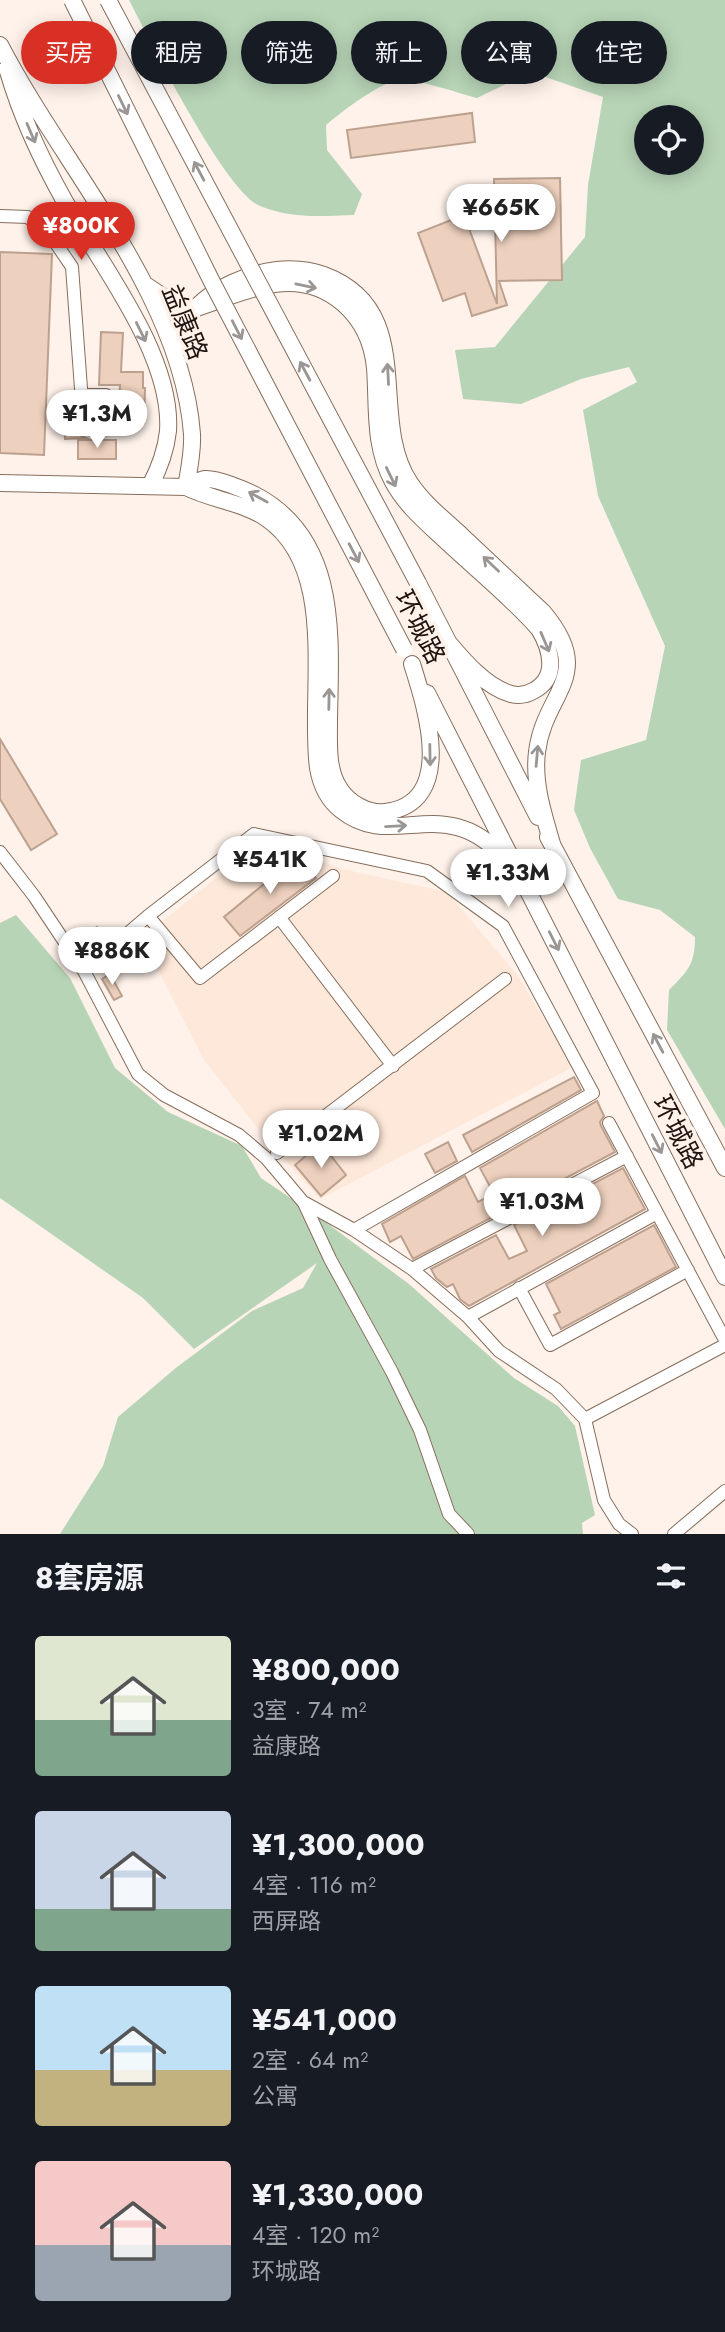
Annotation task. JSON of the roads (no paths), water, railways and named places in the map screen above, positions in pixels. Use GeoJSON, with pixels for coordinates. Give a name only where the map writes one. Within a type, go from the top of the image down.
{"type":"FeatureCollection","features":[{"type":"Feature","properties":{"kind":"main road","name":"环城路"},"geometry":{"type":"LineString","coordinates":[[72,0],[212,282],[408,657],[725,1277]]}},
{"type":"Feature","properties":{"kind":"main road","name":"环城路"},"geometry":{"type":"LineString","coordinates":[[108,0],[725,1168]]}},
{"type":"Feature","properties":{"kind":"main road","name":"益康路"},"geometry":{"type":"LineString","coordinates":[[0,45],[144,284],[175,354],[192,435],[192,456],[186,487]]}},
{"type":"Feature","properties":{"kind":"main road","name":"益康路"},"geometry":{"type":"LineString","coordinates":[[0,45],[15,95],[46,165],[121,294],[157,368],[166,400],[167,431],[163,456],[150,486]]}},
{"type":"Feature","properties":{"kind":"main road"},"geometry":{"type":"LineString","coordinates":[[175,354],[193,309],[240,279],[264,272],[288,269],[311,271],[335,280],[357,296],[369,310],[386,349],[392,437],[396,455],[406,477],[431,509],[543,612],[564,644],[567,661],[565,679],[541,734],[536,760],[540,800],[554,847]]}},
{"type":"Feature","properties":{"kind":"main road"},"geometry":{"type":"LineString","coordinates":[[144,284],[162,296],[193,309],[267,286],[293,283],[312,286],[330,293],[358,318],[367,334],[372,352],[378,441],[394,484],[422,519],[539,629],[549,649],[550,673],[544,683],[535,690],[526,694],[513,694],[484,678],[448,642]]}},
{"type":"Feature","properties":{"kind":"main road"},"geometry":{"type":"LineString","coordinates":[[0,483],[186,487],[206,479],[246,491],[283,514],[306,541],[318,568],[326,601],[330,639],[329,745],[333,775],[344,795],[372,812],[391,811],[410,803],[424,789],[429,775],[431,756],[428,728],[408,657]]}},
{"type":"Feature","properties":{"kind":"main road"},"geometry":{"type":"LineString","coordinates":[[186,487],[262,516],[279,529],[298,555],[307,578],[314,615],[318,768],[321,784],[331,801],[348,816],[367,825],[388,827],[439,824],[464,829],[490,844],[520,876]]}},
{"type":"Feature","properties":{"kind":"street"},"geometry":{"type":"LineString","coordinates":[[0,216],[29,217],[51,236],[72,267],[84,429],[115,427]]}},
{"type":"Feature","properties":{"kind":"street"},"geometry":{"type":"LineString","coordinates":[[82,395],[106,395]]}},
{"type":"Feature","properties":{"kind":"street"},"geometry":{"type":"LineString","coordinates":[[84,971],[148,916],[254,834],[426,871],[503,926],[593,1093],[354,1230]]}},
{"type":"Feature","properties":{"kind":"street"},"geometry":{"type":"LineString","coordinates":[[0,852],[34,896],[84,971],[138,1074],[164,1095],[239,1135],[266,1158],[304,1203],[330,1259],[392,1372],[420,1430],[449,1514],[468,1534]]}},
{"type":"Feature","properties":{"kind":"street"},"geometry":{"type":"LineString","coordinates":[[148,916],[200,978],[333,876]]}},
{"type":"Feature","properties":{"kind":"street"},"geometry":{"type":"LineString","coordinates":[[279,917],[393,1066]]}},
{"type":"Feature","properties":{"kind":"street"},"geometry":{"type":"LineString","coordinates":[[277,1153],[505,979]]}},
{"type":"Feature","properties":{"kind":"street"},"geometry":{"type":"LineString","coordinates":[[609,1123],[725,1340]]}},
{"type":"Feature","properties":{"kind":"street"},"geometry":{"type":"LineString","coordinates":[[412,1269],[627,1156]]}},
{"type":"Feature","properties":{"kind":"street"},"geometry":{"type":"LineString","coordinates":[[304,1203],[354,1230],[412,1269],[468,1317],[499,1351],[556,1389],[584,1419],[604,1500],[619,1524],[632,1534]]}},
{"type":"Feature","properties":{"kind":"street"},"geometry":{"type":"LineString","coordinates":[[468,1317],[657,1213]]}},
{"type":"Feature","properties":{"kind":"street"},"geometry":{"type":"LineString","coordinates":[[519,1288],[550,1345],[688,1270]]}},
{"type":"Feature","properties":{"kind":"street"},"geometry":{"type":"LineString","coordinates":[[584,1419],[725,1345]]}},
{"type":"Feature","properties":{"kind":"street"},"geometry":{"type":"LineString","coordinates":[[674,1534],[725,1492]]}}]}
